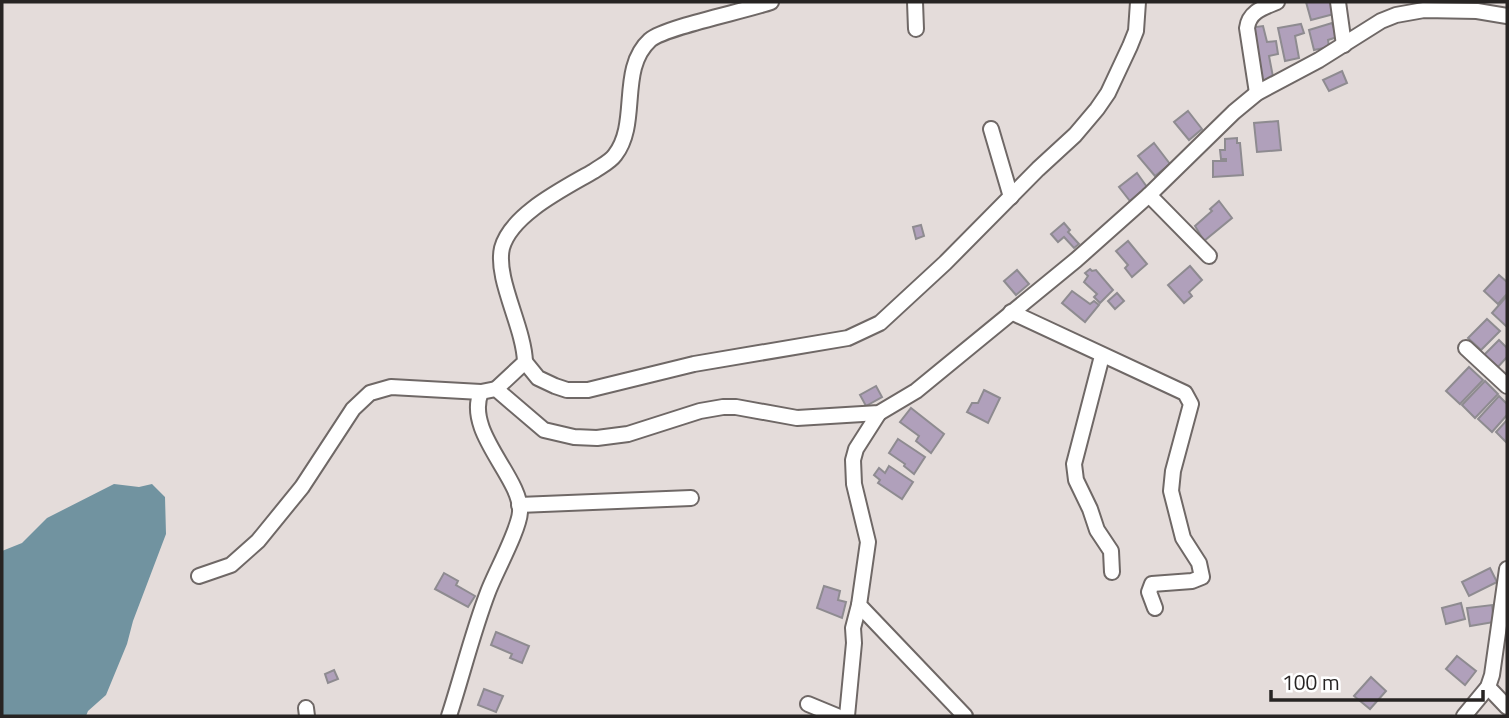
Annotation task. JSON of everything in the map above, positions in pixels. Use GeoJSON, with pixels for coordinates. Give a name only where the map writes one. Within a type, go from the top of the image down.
{"type":"FeatureCollection","features":[{"type":"Feature","properties":{"kind":"street"},"geometry":{"type":"LineString","coordinates":[[771,2],[674,30],[650,40],[633,72],[624,141],[614,158],[537,207],[521,219],[506,236],[501,251],[504,281],[522,339],[525,362],[538,378],[567,390],[587,390],[694,364],[848,338],[880,323],[1075,135],[1108,93],[1136,31],[1138,2]]}},
{"type":"Feature","properties":{"kind":"street"},"geometry":{"type":"LineString","coordinates":[[915,2],[916,29]]}},
{"type":"Feature","properties":{"kind":"street"},"geometry":{"type":"LineString","coordinates":[[1257,93],[1247,28],[1248,18],[1277,2]]}},
{"type":"Feature","properties":{"kind":"street"},"geometry":{"type":"LineString","coordinates":[[1338,2],[1344,45]]}},
{"type":"Feature","properties":{"kind":"street"},"geometry":{"type":"LineString","coordinates":[[847,716],[853,628],[868,542],[854,484],[853,460],[856,449],[879,413],[916,391],[1011,312],[1149,195],[1257,93],[1344,45],[1381,21],[1408,12],[1482,6],[1507,16]]}},
{"type":"Feature","properties":{"kind":"street"},"geometry":{"type":"LineString","coordinates":[[991,129],[1011,197]]}},
{"type":"Feature","properties":{"kind":"street"},"geometry":{"type":"LineString","coordinates":[[1149,195],[1209,256]]}},
{"type":"Feature","properties":{"kind":"street"},"geometry":{"type":"LineString","coordinates":[[1011,312],[1185,393],[1191,404],[1173,471],[1171,491],[1183,538],[1199,563],[1202,577],[1192,581],[1153,584],[1149,592],[1155,608]]}},
{"type":"Feature","properties":{"kind":"street"},"geometry":{"type":"LineString","coordinates":[[1466,348],[1507,386]]}},
{"type":"Feature","properties":{"kind":"street"},"geometry":{"type":"LineString","coordinates":[[1102,356],[1074,464],[1076,480],[1097,530],[1111,551],[1112,572]]}},
{"type":"Feature","properties":{"kind":"street"},"geometry":{"type":"LineString","coordinates":[[449,716],[487,594],[518,522],[519,505],[479,417],[477,406],[489,391],[525,362]]}},
{"type":"Feature","properties":{"kind":"street"},"geometry":{"type":"LineString","coordinates":[[199,576],[231,565],[243,556],[302,487],[353,409],[370,393],[391,387],[489,391],[544,430],[574,437],[597,438],[628,434],[700,411],[723,407],[797,418],[879,413]]}},
{"type":"Feature","properties":{"kind":"street"},"geometry":{"type":"LineString","coordinates":[[519,505],[691,498]]}},
{"type":"Feature","properties":{"kind":"street"},"geometry":{"type":"LineString","coordinates":[[1464,716],[1488,687],[1494,664],[1507,569]]}},
{"type":"Feature","properties":{"kind":"street"},"geometry":{"type":"LineString","coordinates":[[859,605],[965,716]]}},
{"type":"Feature","properties":{"kind":"street"},"geometry":{"type":"LineString","coordinates":[[1488,687],[1507,706]]}},
{"type":"Feature","properties":{"kind":"street"},"geometry":{"type":"LineString","coordinates":[[808,704],[837,716]]}},
{"type":"Feature","properties":{"kind":"water"},"geometry":{"type":"Polygon","coordinates":[[[114,484],[139,487],[152,484],[165,497],[166,534],[106,695],[86,716],[2,716],[2,551],[22,543],[47,518],[114,484]]]}},
{"type":"Feature","properties":{"kind":"building"},"geometry":{"type":"Polygon","coordinates":[[[1306,2],[1331,2],[1334,14],[1311,20],[1306,2]]]}},
{"type":"Feature","properties":{"kind":"building"},"geometry":{"type":"Polygon","coordinates":[[[1332,23],[1337,37],[1328,40],[1329,47],[1314,50],[1309,30],[1332,23]]]}},
{"type":"Feature","properties":{"kind":"building"},"geometry":{"type":"Polygon","coordinates":[[[1301,24],[1304,33],[1295,36],[1299,58],[1285,61],[1278,28],[1301,24]]]}},
{"type":"Feature","properties":{"kind":"building"},"geometry":{"type":"Polygon","coordinates":[[[1263,26],[1267,42],[1276,41],[1278,54],[1269,56],[1274,82],[1259,85],[1248,28],[1263,26]]]}},
{"type":"Feature","properties":{"kind":"building"},"geometry":{"type":"Polygon","coordinates":[[[1342,71],[1347,83],[1329,91],[1323,80],[1342,71]]]}},
{"type":"Feature","properties":{"kind":"building"},"geometry":{"type":"Polygon","coordinates":[[[1188,111],[1202,129],[1189,140],[1174,122],[1188,111]]]}},
{"type":"Feature","properties":{"kind":"building"},"geometry":{"type":"Polygon","coordinates":[[[1278,121],[1281,150],[1257,152],[1254,123],[1278,121]]]}},
{"type":"Feature","properties":{"kind":"building"},"geometry":{"type":"Polygon","coordinates":[[[1237,138],[1237,143],[1240,143],[1243,175],[1213,177],[1213,161],[1226,161],[1221,159],[1220,150],[1225,150],[1225,139],[1237,138]]]}},
{"type":"Feature","properties":{"kind":"building"},"geometry":{"type":"Polygon","coordinates":[[[1154,143],[1170,164],[1155,176],[1138,156],[1154,143]]]}},
{"type":"Feature","properties":{"kind":"building"},"geometry":{"type":"Polygon","coordinates":[[[1137,173],[1147,187],[1130,201],[1119,187],[1137,173]]]}},
{"type":"Feature","properties":{"kind":"building"},"geometry":{"type":"Polygon","coordinates":[[[1219,201],[1232,218],[1204,241],[1195,226],[1219,201]]]}},
{"type":"Feature","properties":{"kind":"building"},"geometry":{"type":"Polygon","coordinates":[[[1064,223],[1079,244],[1074,248],[1064,237],[1058,242],[1051,234],[1064,223]]]}},
{"type":"Feature","properties":{"kind":"building"},"geometry":{"type":"Polygon","coordinates":[[[921,225],[924,236],[916,239],[913,227],[921,225]]]}},
{"type":"Feature","properties":{"kind":"building"},"geometry":{"type":"Polygon","coordinates":[[[1128,241],[1147,264],[1132,277],[1125,268],[1128,265],[1116,251],[1128,241]]]}},
{"type":"Feature","properties":{"kind":"building"},"geometry":{"type":"Polygon","coordinates":[[[1190,266],[1202,280],[1189,292],[1192,296],[1184,303],[1168,285],[1190,266]]]}},
{"type":"Feature","properties":{"kind":"building"},"geometry":{"type":"Polygon","coordinates":[[[1090,269],[1096,270],[1113,290],[1100,303],[1094,297],[1097,294],[1084,282],[1088,276],[1085,273],[1090,269]]]}},
{"type":"Feature","properties":{"kind":"building"},"geometry":{"type":"Polygon","coordinates":[[[1017,270],[1029,284],[1016,295],[1004,281],[1017,270]]]}},
{"type":"Feature","properties":{"kind":"building"},"geometry":{"type":"Polygon","coordinates":[[[1499,275],[1507,282],[1507,294],[1498,304],[1484,291],[1499,275]]]}},
{"type":"Feature","properties":{"kind":"building"},"geometry":{"type":"Polygon","coordinates":[[[1072,291],[1090,304],[1094,301],[1099,305],[1085,322],[1062,303],[1072,291]]]}},
{"type":"Feature","properties":{"kind":"building"},"geometry":{"type":"Polygon","coordinates":[[[1117,293],[1124,301],[1115,309],[1108,301],[1117,293]]]}},
{"type":"Feature","properties":{"kind":"building"},"geometry":{"type":"Polygon","coordinates":[[[1507,296],[1507,327],[1492,313],[1507,296]]]}},
{"type":"Feature","properties":{"kind":"building"},"geometry":{"type":"Polygon","coordinates":[[[1487,319],[1500,331],[1481,350],[1468,338],[1487,319]]]}},
{"type":"Feature","properties":{"kind":"building"},"geometry":{"type":"Polygon","coordinates":[[[1499,340],[1507,348],[1507,357],[1496,369],[1483,356],[1499,340]]]}},
{"type":"Feature","properties":{"kind":"building"},"geometry":{"type":"Polygon","coordinates":[[[1469,367],[1483,380],[1460,404],[1446,391],[1469,367]]]}},
{"type":"Feature","properties":{"kind":"building"},"geometry":{"type":"Polygon","coordinates":[[[1485,381],[1498,394],[1475,418],[1462,405],[1485,381]]]}},
{"type":"Feature","properties":{"kind":"building"},"geometry":{"type":"Polygon","coordinates":[[[876,386],[882,397],[866,406],[860,395],[876,386]]]}},
{"type":"Feature","properties":{"kind":"building"},"geometry":{"type":"Polygon","coordinates":[[[984,390],[1000,398],[988,423],[967,412],[972,403],[978,403],[984,390]]]}},
{"type":"Feature","properties":{"kind":"building"},"geometry":{"type":"Polygon","coordinates":[[[1499,396],[1507,404],[1507,415],[1492,432],[1478,419],[1499,396]]]}},
{"type":"Feature","properties":{"kind":"building"},"geometry":{"type":"Polygon","coordinates":[[[911,408],[944,434],[931,453],[916,441],[919,436],[900,422],[911,408]]]}},
{"type":"Feature","properties":{"kind":"building"},"geometry":{"type":"Polygon","coordinates":[[[1507,420],[1507,443],[1496,432],[1507,420]]]}},
{"type":"Feature","properties":{"kind":"building"},"geometry":{"type":"Polygon","coordinates":[[[898,439],[925,457],[914,474],[889,453],[898,439]]]}},
{"type":"Feature","properties":{"kind":"building"},"geometry":{"type":"Polygon","coordinates":[[[889,466],[913,482],[902,499],[878,483],[880,480],[874,475],[879,468],[885,473],[889,466]]]}},
{"type":"Feature","properties":{"kind":"building"},"geometry":{"type":"Polygon","coordinates":[[[1490,568],[1497,582],[1469,596],[1462,582],[1490,568]]]}},
{"type":"Feature","properties":{"kind":"building"},"geometry":{"type":"Polygon","coordinates":[[[444,573],[458,581],[456,585],[475,596],[468,607],[435,589],[444,573]]]}},
{"type":"Feature","properties":{"kind":"building"},"geometry":{"type":"Polygon","coordinates":[[[824,586],[840,591],[838,600],[846,602],[842,618],[817,608],[824,586]]]}},
{"type":"Feature","properties":{"kind":"building"},"geometry":{"type":"Polygon","coordinates":[[[1461,603],[1465,619],[1446,624],[1442,608],[1461,603]]]}},
{"type":"Feature","properties":{"kind":"building"},"geometry":{"type":"Polygon","coordinates":[[[1492,605],[1494,622],[1470,626],[1467,608],[1492,605]]]}},
{"type":"Feature","properties":{"kind":"building"},"geometry":{"type":"Polygon","coordinates":[[[496,632],[529,646],[522,663],[510,658],[512,654],[491,645],[496,632]]]}},
{"type":"Feature","properties":{"kind":"building"},"geometry":{"type":"Polygon","coordinates":[[[1457,656],[1476,671],[1465,685],[1446,669],[1457,656]]]}},
{"type":"Feature","properties":{"kind":"building"},"geometry":{"type":"Polygon","coordinates":[[[334,670],[338,679],[328,683],[325,674],[334,670]]]}},
{"type":"Feature","properties":{"kind":"building"},"geometry":{"type":"Polygon","coordinates":[[[1371,677],[1386,691],[1370,709],[1354,696],[1371,677]]]}},
{"type":"Feature","properties":{"kind":"building"},"geometry":{"type":"Polygon","coordinates":[[[484,689],[503,696],[496,712],[478,705],[484,689]]]}}]}
